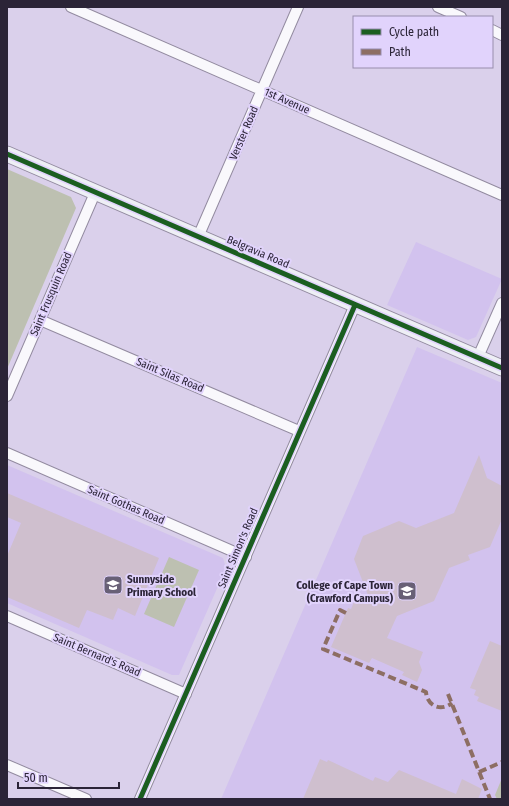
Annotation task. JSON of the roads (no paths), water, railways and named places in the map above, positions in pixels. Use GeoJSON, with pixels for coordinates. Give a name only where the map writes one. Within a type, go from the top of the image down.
{"type":"FeatureCollection","features":[{"type":"Feature","properties":{"kind":"street","name":"1st Avenue"},"geometry":{"type":"LineString","coordinates":[[71,7],[502,194]]}},
{"type":"Feature","properties":{"kind":"street","name":"Verster Road"},"geometry":{"type":"LineString","coordinates":[[198,237],[298,7]]}},
{"type":"Feature","properties":{"kind":"street"},"geometry":{"type":"LineString","coordinates":[[438,7],[460,16]]}},
{"type":"Feature","properties":{"kind":"street"},"geometry":{"type":"LineString","coordinates":[[493,30],[502,35]]}},
{"type":"Feature","properties":{"kind":"street","name":"Belgravia Road"},"geometry":{"type":"LineString","coordinates":[[7,154],[502,368]]}},
{"type":"Feature","properties":{"kind":"street","name":"Saint Frusquin Road"},"geometry":{"type":"LineString","coordinates":[[7,396],[95,193]]}},
{"type":"Feature","properties":{"kind":"street"},"geometry":{"type":"LineString","coordinates":[[478,357],[502,303]]}},
{"type":"Feature","properties":{"kind":"street","name":"Saint Simon's Road"},"geometry":{"type":"LineString","coordinates":[[140,799],[355,305]]}},
{"type":"Feature","properties":{"kind":"street","name":"Saint Silas Road"},"geometry":{"type":"LineString","coordinates":[[40,320],[299,431]]}},
{"type":"Feature","properties":{"kind":"street","name":"Saint Gothas Road"},"geometry":{"type":"LineString","coordinates":[[7,453],[246,557]]}},
{"type":"Feature","properties":{"kind":"street","name":"Saint Bernard's Road"},"geometry":{"type":"LineString","coordinates":[[7,616],[186,694]]}},
{"type":"Feature","properties":{"kind":"street"},"geometry":{"type":"LineString","coordinates":[[7,765],[86,799]]}},
{"type":"Feature","properties":{"kind":"place","name":"Sunnyside Primary School"},"geometry":{"type":"Point","coordinates":[113,585]}},
{"type":"Feature","properties":{"kind":"place","name":"College of Cape Town (Crawford Campus)"},"geometry":{"type":"Point","coordinates":[407,591]}}]}
